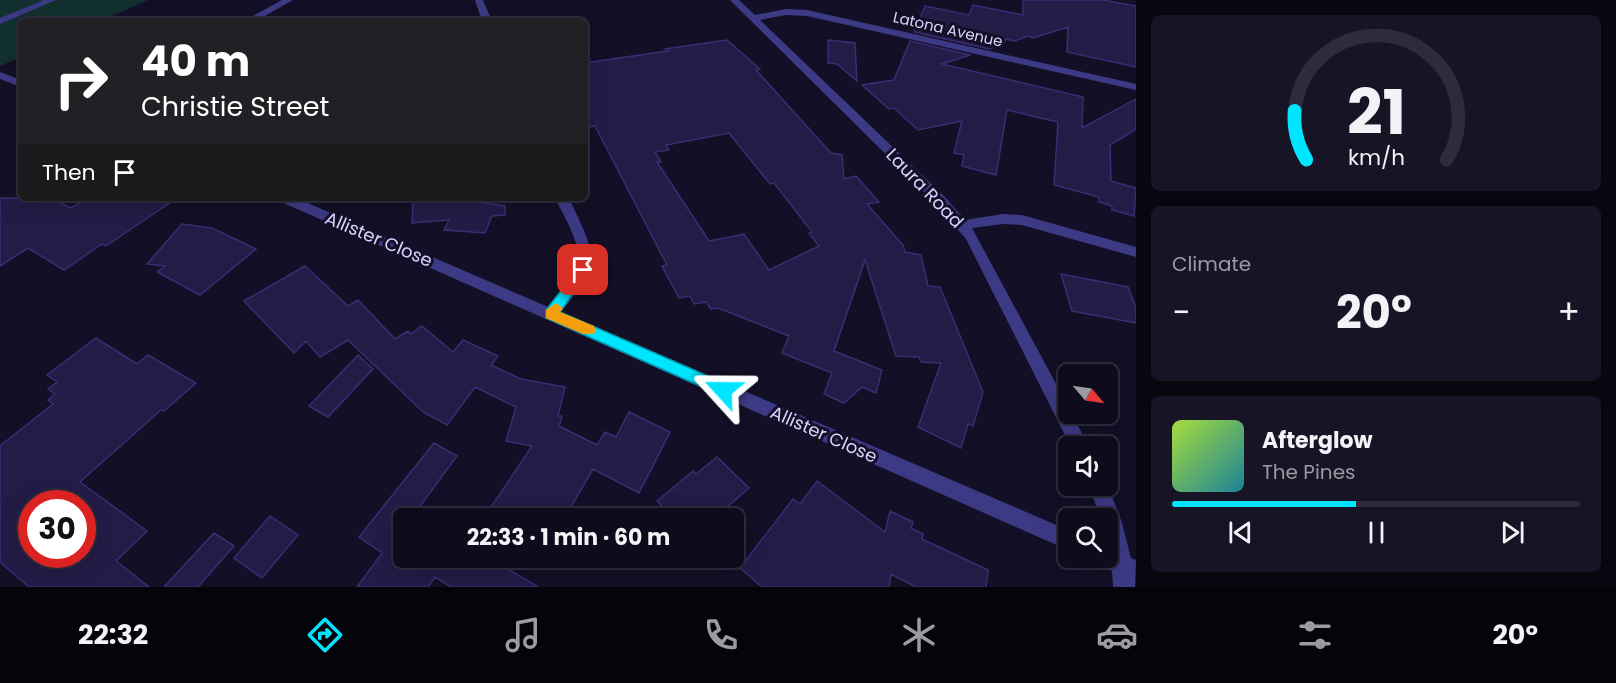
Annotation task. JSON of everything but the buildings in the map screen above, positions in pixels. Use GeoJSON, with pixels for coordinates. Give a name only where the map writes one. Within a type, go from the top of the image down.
{"type":"FeatureCollection","features":[{"type":"Feature","properties":{"kind":"street"},"geometry":{"type":"LineString","coordinates":[[0,21],[52,0]]}},
{"type":"Feature","properties":{"kind":"street"},"geometry":{"type":"LineString","coordinates":[[255,18],[289,0]]}},
{"type":"Feature","properties":{"kind":"street"},"geometry":{"type":"LineString","coordinates":[[478,0],[486,18]]}},
{"type":"Feature","properties":{"kind":"street","name":"Laura Road"},"geometry":{"type":"LineString","coordinates":[[734,0],[972,237],[1074,436]]}},
{"type":"Feature","properties":{"kind":"street","name":"Latona Avenue"},"geometry":{"type":"LineString","coordinates":[[753,18],[786,12],[807,13],[1136,87]]}},
{"type":"Feature","properties":{"kind":"street"},"geometry":{"type":"LineString","coordinates":[[0,75],[18,83]]}},
{"type":"Feature","properties":{"kind":"street","name":"Allister Close"},"geometry":{"type":"LineString","coordinates":[[291,201],[1058,536]]}},
{"type":"Feature","properties":{"kind":"street"},"geometry":{"type":"LineString","coordinates":[[551,314],[581,274],[585,261],[583,248],[563,201]]}},
{"type":"Feature","properties":{"kind":"street"},"geometry":{"type":"LineString","coordinates":[[962,225],[1003,219],[1022,220],[1136,252]]}},
{"type":"Feature","properties":{"kind":"street"},"geometry":{"type":"LineString","coordinates":[[1103,496],[1115,530],[1124,587]]}},
{"type":"Feature","properties":{"kind":"green space"},"geometry":{"type":"Polygon","coordinates":[[[0,0],[148,0],[108,18],[18,18],[18,58],[0,66],[0,0]]]}},
{"type":"Feature","properties":{"kind":"slow traffic"},"geometry":{"type":"LineString","coordinates":[[556,308],[551,314],[589,330]]}},
{"type":"Feature","properties":{"kind":"route"},"geometry":{"type":"LineString","coordinates":[[583,270],[551,314],[723,390]]}}]}
